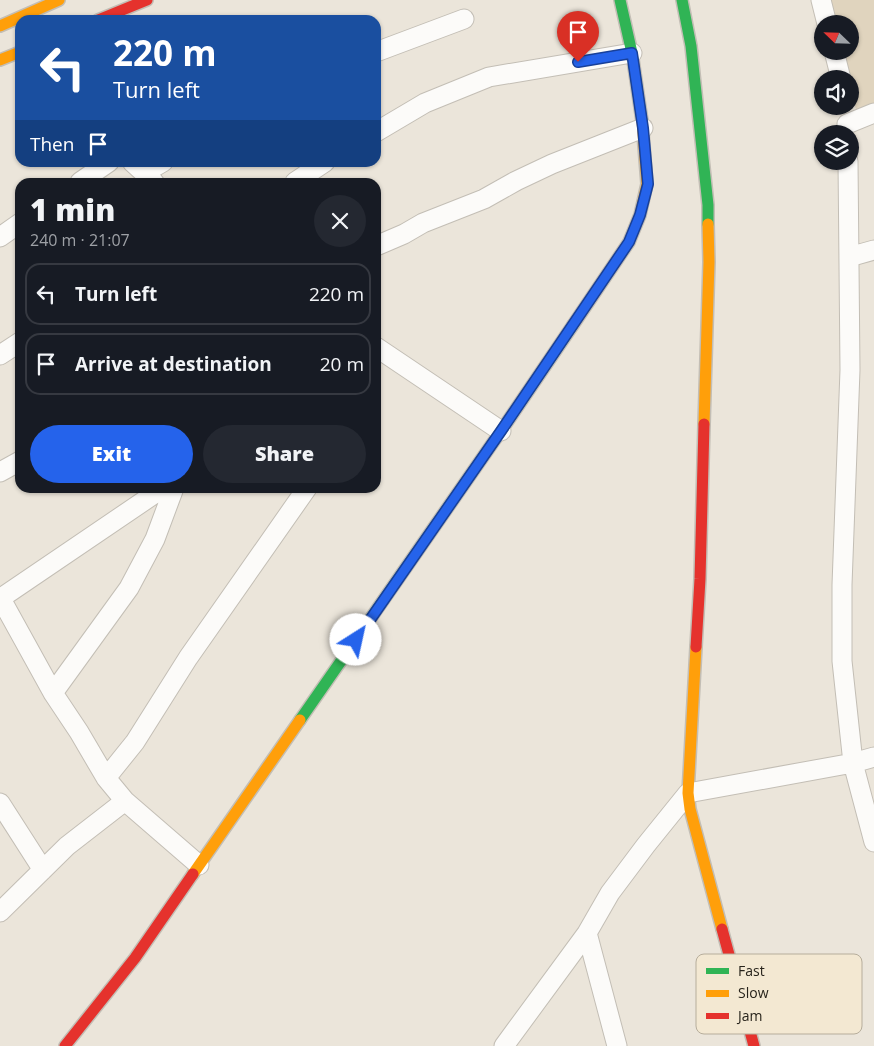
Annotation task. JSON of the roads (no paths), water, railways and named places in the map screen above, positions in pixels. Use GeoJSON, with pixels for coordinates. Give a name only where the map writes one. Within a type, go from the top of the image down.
{"type":"FeatureCollection","features":[{"type":"Feature","properties":{"kind":"main road"},"geometry":{"type":"LineString","coordinates":[[25,15],[59,0]]}},
{"type":"Feature","properties":{"kind":"main road"},"geometry":{"type":"LineString","coordinates":[[110,15],[147,0]]}},
{"type":"Feature","properties":{"kind":"main road"},"geometry":{"type":"LineString","coordinates":[[65,1046],[135,958],[501,431],[629,242],[640,215],[648,184],[643,128],[632,53],[620,0]]}},
{"type":"Feature","properties":{"kind":"main road"},"geometry":{"type":"LineString","coordinates":[[682,0],[691,46],[708,205],[709,262],[700,578],[688,793],[690,809],[729,954]]}},
{"type":"Feature","properties":{"kind":"main road"},"geometry":{"type":"LineString","coordinates":[[0,26],[15,19]]}},
{"type":"Feature","properties":{"kind":"main road"},"geometry":{"type":"LineString","coordinates":[[0,60],[15,54]]}},
{"type":"Feature","properties":{"kind":"street"},"geometry":{"type":"LineString","coordinates":[[821,0],[825,15]]}},
{"type":"Feature","properties":{"kind":"street"},"geometry":{"type":"LineString","coordinates":[[381,50],[464,19]]}},
{"type":"Feature","properties":{"kind":"street"},"geometry":{"type":"LineString","coordinates":[[381,129],[425,103],[489,77],[632,53]]}},
{"type":"Feature","properties":{"kind":"street"},"geometry":{"type":"LineString","coordinates":[[847,121],[874,113]]}},
{"type":"Feature","properties":{"kind":"street"},"geometry":{"type":"LineString","coordinates":[[381,244],[423,223],[484,199],[552,164],[643,128]]}},
{"type":"Feature","properties":{"kind":"street"},"geometry":{"type":"LineString","coordinates":[[86,178],[102,167]]}},
{"type":"Feature","properties":{"kind":"street"},"geometry":{"type":"LineString","coordinates":[[301,178],[318,167]]}},
{"type":"Feature","properties":{"kind":"street"},"geometry":{"type":"LineString","coordinates":[[848,170],[850,370],[842,585],[842,662],[853,764],[874,842]]}},
{"type":"Feature","properties":{"kind":"street"},"geometry":{"type":"LineString","coordinates":[[0,237],[15,226]]}},
{"type":"Feature","properties":{"kind":"street"},"geometry":{"type":"LineString","coordinates":[[849,257],[874,250]]}},
{"type":"Feature","properties":{"kind":"street"},"geometry":{"type":"LineString","coordinates":[[0,355],[15,345]]}},
{"type":"Feature","properties":{"kind":"street"},"geometry":{"type":"LineString","coordinates":[[381,350],[501,431]]}},
{"type":"Feature","properties":{"kind":"street"},"geometry":{"type":"LineString","coordinates":[[0,472],[15,464]]}},
{"type":"Feature","properties":{"kind":"street"},"geometry":{"type":"LineString","coordinates":[[156,493],[0,598],[53,693],[106,778],[125,801],[199,865]]}},
{"type":"Feature","properties":{"kind":"street"},"geometry":{"type":"LineString","coordinates":[[53,693],[128,588],[155,539],[172,493]]}},
{"type":"Feature","properties":{"kind":"street"},"geometry":{"type":"LineString","coordinates":[[106,778],[134,742],[188,658],[303,493]]}},
{"type":"Feature","properties":{"kind":"street"},"geometry":{"type":"LineString","coordinates":[[504,1046],[587,933],[610,893],[688,793],[853,764],[874,757]]}},
{"type":"Feature","properties":{"kind":"street"},"geometry":{"type":"LineString","coordinates":[[0,912],[67,846],[125,801]]}},
{"type":"Feature","properties":{"kind":"street"},"geometry":{"type":"LineString","coordinates":[[0,803],[43,870]]}},
{"type":"Feature","properties":{"kind":"street"},"geometry":{"type":"LineString","coordinates":[[587,933],[618,1046]]}}]}
